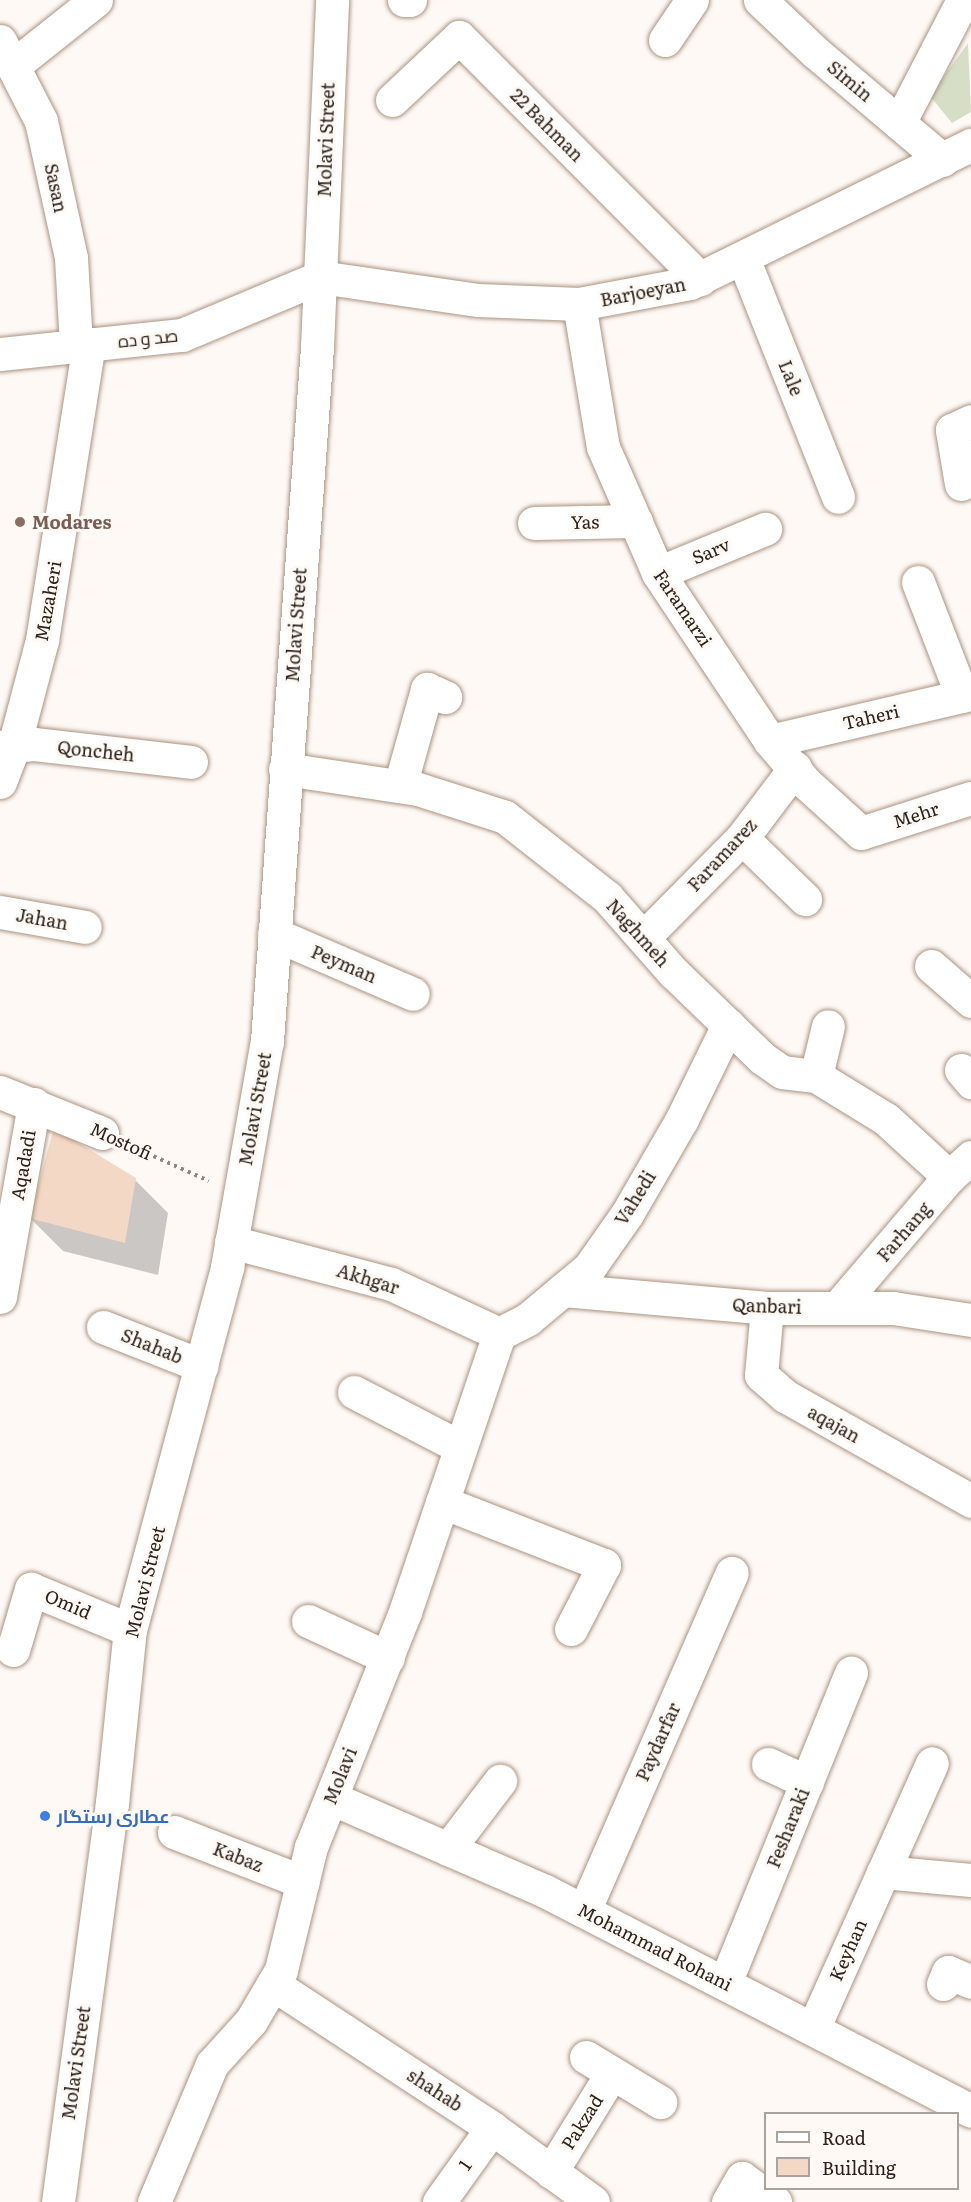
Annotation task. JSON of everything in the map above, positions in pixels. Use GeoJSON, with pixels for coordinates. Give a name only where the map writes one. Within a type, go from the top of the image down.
{"type":"FeatureCollection","features":[{"type":"Feature","properties":{"kind":"street"},"geometry":{"type":"LineString","coordinates":[[6,53],[96,0]]}},
{"type":"Feature","properties":{"kind":"street","name":"Molavi Street"},"geometry":{"type":"LineString","coordinates":[[58,2202],[112,1803],[130,1630],[202,1366],[231,1242],[267,1041],[320,277],[332,0]]}},
{"type":"Feature","properties":{"kind":"street"},"geometry":{"type":"LineString","coordinates":[[404,0],[410,0]]}},
{"type":"Feature","properties":{"kind":"street"},"geometry":{"type":"LineString","coordinates":[[665,40],[692,0]]}},
{"type":"Feature","properties":{"kind":"street","name":"Simin"},"geometry":{"type":"LineString","coordinates":[[760,0],[899,123],[957,152]]}},
{"type":"Feature","properties":{"kind":"street"},"geometry":{"type":"LineString","coordinates":[[899,123],[963,0]]}},
{"type":"Feature","properties":{"kind":"street","name":"22 Bahman"},"geometry":{"type":"LineString","coordinates":[[392,100],[459,37],[700,279]]}},
{"type":"Feature","properties":{"kind":"street","name":"Sasan"},"geometry":{"type":"LineString","coordinates":[[6,53],[41,121],[71,258],[83,345]]}},
{"type":"Feature","properties":{"kind":"street","name":"Barjoeyan"},"geometry":{"type":"LineString","coordinates":[[320,277],[478,300],[579,304],[700,279],[957,152]]}},
{"type":"Feature","properties":{"kind":"street","name":"Lale"},"geometry":{"type":"LineString","coordinates":[[743,258],[838,497]]}},
{"type":"Feature","properties":{"kind":"street","name":"صد و ده"},"geometry":{"type":"LineString","coordinates":[[0,354],[182,335],[320,277]]}},
{"type":"Feature","properties":{"kind":"street","name":"Faramarzi"},"geometry":{"type":"LineString","coordinates":[[579,304],[603,447],[658,573],[770,741],[806,783],[861,833]]}},
{"type":"Feature","properties":{"kind":"street","name":"Mazaheri"},"geometry":{"type":"LineString","coordinates":[[0,782],[7,746],[42,640],[83,345]]}},
{"type":"Feature","properties":{"kind":"street"},"geometry":{"type":"LineString","coordinates":[[961,484],[952,430],[971,421]]}},
{"type":"Feature","properties":{"kind":"street","name":"Yas"},"geometry":{"type":"LineString","coordinates":[[534,523],[636,521]]}},
{"type":"Feature","properties":{"kind":"street","name":"Sarv"},"geometry":{"type":"LineString","coordinates":[[658,573],[765,529]]}},
{"type":"Feature","properties":{"kind":"street"},"geometry":{"type":"LineString","coordinates":[[918,582],[966,695]]}},
{"type":"Feature","properties":{"kind":"street"},"geometry":{"type":"LineString","coordinates":[[400,786],[427,689],[445,697]]}},
{"type":"Feature","properties":{"kind":"street","name":"Taheri"},"geometry":{"type":"LineString","coordinates":[[770,741],[966,695]]}},
{"type":"Feature","properties":{"kind":"street","name":"Qoncheh"},"geometry":{"type":"LineString","coordinates":[[7,746],[191,762]]}},
{"type":"Feature","properties":{"kind":"street","name":"Faramarez"},"geometry":{"type":"LineString","coordinates":[[644,938],[742,838],[795,768]]}},
{"type":"Feature","properties":{"kind":"street","name":"Naghmeh"},"geometry":{"type":"LineString","coordinates":[[285,769],[400,786],[506,817],[607,897],[728,1025],[782,1072],[816,1076],[960,1167]]}},
{"type":"Feature","properties":{"kind":"street","name":"Mehr"},"geometry":{"type":"LineString","coordinates":[[861,833],[971,798]]}},
{"type":"Feature","properties":{"kind":"street"},"geometry":{"type":"LineString","coordinates":[[742,838],[805,899]]}},
{"type":"Feature","properties":{"kind":"street","name":"Jahan"},"geometry":{"type":"LineString","coordinates":[[0,912],[85,927]]}},
{"type":"Feature","properties":{"kind":"street","name":"Peyman"},"geometry":{"type":"LineString","coordinates":[[274,934],[413,994]]}},
{"type":"Feature","properties":{"kind":"street"},"geometry":{"type":"LineString","coordinates":[[931,966],[971,1001]]}},
{"type":"Feature","properties":{"kind":"street","name":"Vahedi"},"geometry":{"type":"LineString","coordinates":[[499,1334],[528,1319],[589,1268],[627,1214],[682,1119],[728,1025]]}},
{"type":"Feature","properties":{"kind":"street"},"geometry":{"type":"LineString","coordinates":[[816,1076],[828,1026]]}},
{"type":"Feature","properties":{"kind":"street","name":"Mostofi"},"geometry":{"type":"LineString","coordinates":[[0,1092],[102,1133]]}},
{"type":"Feature","properties":{"kind":"street","name":"Aqadadi"},"geometry":{"type":"LineString","coordinates":[[0,1297],[34,1104]]}},
{"type":"Feature","properties":{"kind":"street","name":"Farhang"},"geometry":{"type":"LineString","coordinates":[[837,1308],[960,1167]]}},
{"type":"Feature","properties":{"kind":"street","name":"Akhgar"},"geometry":{"type":"LineString","coordinates":[[231,1242],[391,1284],[499,1334]]}},
{"type":"Feature","properties":{"kind":"street","name":"Qanbari"},"geometry":{"type":"LineString","coordinates":[[562,1290],[767,1308],[893,1308],[971,1320]]}},
{"type":"Feature","properties":{"kind":"street","name":"aqajan"},"geometry":{"type":"LineString","coordinates":[[767,1308],[761,1374],[784,1396],[971,1501]]}},
{"type":"Feature","properties":{"kind":"street","name":"Shahab"},"geometry":{"type":"LineString","coordinates":[[104,1327],[202,1366]]}},
{"type":"Feature","properties":{"kind":"street","name":"Molavi"},"geometry":{"type":"LineString","coordinates":[[154,2202],[212,2064],[251,2021],[281,1970],[311,1847],[388,1658],[499,1334]]}},
{"type":"Feature","properties":{"kind":"street"},"geometry":{"type":"LineString","coordinates":[[354,1392],[460,1447]]}},
{"type":"Feature","properties":{"kind":"street"},"geometry":{"type":"LineString","coordinates":[[442,1502],[604,1565],[571,1629]]}},
{"type":"Feature","properties":{"kind":"street","name":"Paydarfar"},"geometry":{"type":"LineString","coordinates":[[584,1911],[732,1573]]}},
{"type":"Feature","properties":{"kind":"street","name":"Omid"},"geometry":{"type":"LineString","coordinates":[[14,1650],[31,1588],[130,1630]]}},
{"type":"Feature","properties":{"kind":"street"},"geometry":{"type":"LineString","coordinates":[[308,1621],[388,1658]]}},
{"type":"Feature","properties":{"kind":"street","name":"Fesharaki"},"geometry":{"type":"LineString","coordinates":[[725,1983],[851,1673]]}},
{"type":"Feature","properties":{"kind":"street","name":"Keyhan"},"geometry":{"type":"LineString","coordinates":[[813,2029],[932,1762]]}},
{"type":"Feature","properties":{"kind":"street"},"geometry":{"type":"LineString","coordinates":[[768,1764],[807,1782]]}},
{"type":"Feature","properties":{"kind":"street"},"geometry":{"type":"LineString","coordinates":[[448,1849],[500,1781]]}},
{"type":"Feature","properties":{"kind":"street","name":"Mohammad Rohani"},"geometry":{"type":"LineString","coordinates":[[331,1798],[584,1911],[971,2111]]}},
{"type":"Feature","properties":{"kind":"street","name":"Kabaz"},"geometry":{"type":"LineString","coordinates":[[174,1833],[303,1882]]}},
{"type":"Feature","properties":{"kind":"street"},"geometry":{"type":"LineString","coordinates":[[883,1872],[971,1880]]}},
{"type":"Feature","properties":{"kind":"street","name":"shahab"},"geometry":{"type":"LineString","coordinates":[[273,1984],[492,2128],[558,2185],[593,2202]]}},
{"type":"Feature","properties":{"kind":"street","name":"Pakzad"},"geometry":{"type":"LineString","coordinates":[[558,2185],[599,2065],[660,2102]]}},
{"type":"Feature","properties":{"kind":"street","name":"1"},"geometry":{"type":"LineString","coordinates":[[439,2202],[492,2128]]}},
{"type":"Feature","properties":{"kind":"street"},"geometry":{"type":"LineString","coordinates":[[728,2202],[742,2178],[775,2202]]}},
{"type":"Feature","properties":{"kind":"path","name":"Mostofi"},"geometry":{"type":"LineString","coordinates":[[102,1133],[239,1195]]}},
{"type":"Feature","properties":{"kind":"green space"},"geometry":{"type":"Polygon","coordinates":[[[968,43],[971,112],[952,123],[930,96],[968,43]]]}},
{"type":"Feature","properties":{"kind":"building"},"geometry":{"type":"Polygon","coordinates":[[[54,1128],[136,1178],[125,1243],[29,1218],[54,1128]]]}},
{"type":"Feature","properties":{"kind":"place","name":"Modares"},"geometry":{"type":"Point","coordinates":[20,522]}},
{"type":"Feature","properties":{"kind":"place","name":"عطاری رستگار"},"geometry":{"type":"Point","coordinates":[45,1816]}}]}
